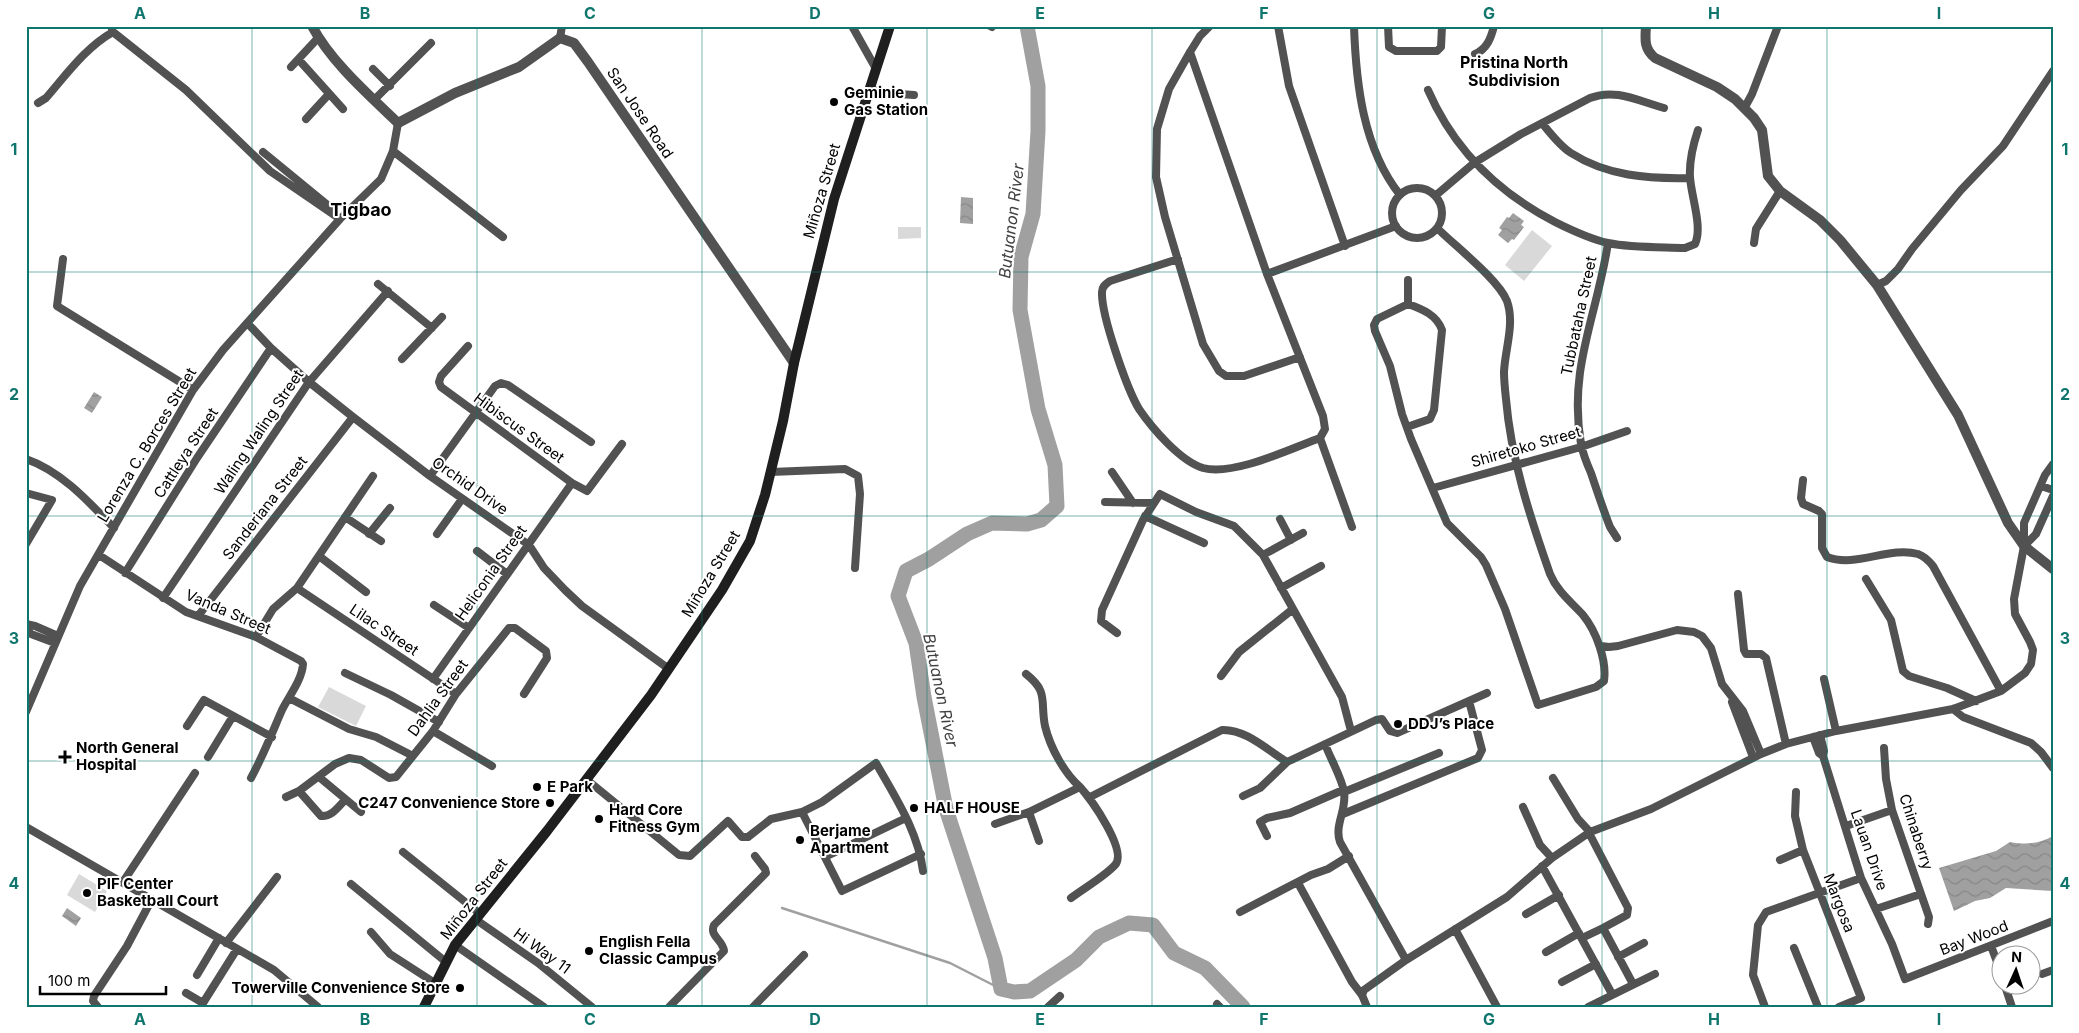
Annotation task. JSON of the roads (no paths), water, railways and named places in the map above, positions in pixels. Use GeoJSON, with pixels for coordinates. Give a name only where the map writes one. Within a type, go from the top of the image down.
{"type":"FeatureCollection","features":[{"type":"Feature","properties":{"kind":"main road","name":"Miñoza Street"},"geometry":{"type":"LineString","coordinates":[[424,1007],[455,945],[547,832],[669,669],[722,590],[747,547],[758,519],[783,421],[794,363],[834,199],[868,89],[890,26]]}},
{"type":"Feature","properties":{"kind":"street"},"geometry":{"type":"LineString","coordinates":[[312,26],[318,38],[374,100],[398,123],[455,93],[520,67],[560,38],[562,26]]}},
{"type":"Feature","properties":{"kind":"street"},"geometry":{"type":"LineString","coordinates":[[852,26],[876,67]]}},
{"type":"Feature","properties":{"kind":"street"},"geometry":{"type":"LineString","coordinates":[[1210,26],[1200,36],[1190,52],[1169,88],[1163,105],[1155,153],[1156,177],[1160,198],[1203,344],[1218,371],[1226,376],[1244,376],[1300,357]]}},
{"type":"Feature","properties":{"kind":"street"},"geometry":{"type":"LineString","coordinates":[[1278,26],[1289,86],[1345,246]]}},
{"type":"Feature","properties":{"kind":"street"},"geometry":{"type":"LineString","coordinates":[[1354,26],[1358,80],[1368,130],[1377,156],[1391,183],[1400,195]]}},
{"type":"Feature","properties":{"kind":"street"},"geometry":{"type":"LineString","coordinates":[[1388,26],[1388,44],[1393,51],[1434,51],[1440,48],[1442,26]]}},
{"type":"Feature","properties":{"kind":"street"},"geometry":{"type":"LineString","coordinates":[[1475,54],[1484,49],[1494,26]]}},
{"type":"Feature","properties":{"kind":"street"},"geometry":{"type":"LineString","coordinates":[[1646,26],[1645,40],[1649,53],[1717,87],[1745,107],[1762,130],[1768,176],[1780,191],[1820,220],[1840,240],[1877,285],[1958,415],[2008,523],[2024,546],[2053,569]]}},
{"type":"Feature","properties":{"kind":"street"},"geometry":{"type":"LineString","coordinates":[[1745,107],[1752,94],[1778,26]]}},
{"type":"Feature","properties":{"kind":"street"},"geometry":{"type":"LineString","coordinates":[[38,103],[46,98],[86,53],[112,29],[186,90],[270,171],[341,217]]}},
{"type":"Feature","properties":{"kind":"street"},"geometry":{"type":"LineString","coordinates":[[291,67],[318,38]]}},
{"type":"Feature","properties":{"kind":"street","name":"San Jose Road"},"geometry":{"type":"LineString","coordinates":[[560,38],[574,44],[588,62],[794,363]]}},
{"type":"Feature","properties":{"kind":"street"},"geometry":{"type":"LineString","coordinates":[[374,100],[431,43]]}},
{"type":"Feature","properties":{"kind":"street"},"geometry":{"type":"LineString","coordinates":[[1178,259],[1110,280],[1104,286],[1102,293],[1106,318],[1119,362],[1132,396],[1150,423],[1188,460],[1201,467],[1213,470],[1246,464],[1320,438],[1325,429],[1323,416],[1267,274],[1190,52]]}},
{"type":"Feature","properties":{"kind":"street"},"geometry":{"type":"LineString","coordinates":[[299,60],[342,109]]}},
{"type":"Feature","properties":{"kind":"street"},"geometry":{"type":"LineString","coordinates":[[373,69],[390,86]]}},
{"type":"Feature","properties":{"kind":"street"},"geometry":{"type":"LineString","coordinates":[[1877,285],[1886,282],[1961,190],[2003,146],[2053,71]]}},
{"type":"Feature","properties":{"kind":"street"},"geometry":{"type":"LineString","coordinates":[[868,89],[885,93],[914,94]]}},
{"type":"Feature","properties":{"kind":"street"},"geometry":{"type":"LineString","coordinates":[[1428,90],[1443,120],[1474,163],[1505,190],[1532,210],[1571,230],[1608,243],[1684,248],[1695,244],[1698,232],[1690,178],[1692,147],[1698,130]]}},
{"type":"Feature","properties":{"kind":"street"},"geometry":{"type":"LineString","coordinates":[[1435,196],[1474,163],[1542,123],[1602,94],[1612,93],[1664,108]]}},
{"type":"Feature","properties":{"kind":"street"},"geometry":{"type":"LineString","coordinates":[[306,119],[329,94]]}},
{"type":"Feature","properties":{"kind":"street","name":"Lorenza C. Borces Street"},"geometry":{"type":"LineString","coordinates":[[26,712],[80,586],[194,390],[223,350],[341,217],[381,179],[393,151],[398,123]]}},
{"type":"Feature","properties":{"kind":"street"},"geometry":{"type":"LineString","coordinates":[[1542,123],[1570,153],[1598,167],[1627,176],[1661,179],[1690,178]]}},
{"type":"Feature","properties":{"kind":"street"},"geometry":{"type":"LineString","coordinates":[[393,151],[503,237]]}},
{"type":"Feature","properties":{"kind":"street"},"geometry":{"type":"LineString","coordinates":[[263,152],[341,217]]}},
{"type":"Feature","properties":{"kind":"street"},"geometry":{"type":"LineString","coordinates":[[1418,188],[1435,196],[1442,212],[1437,228],[1424,237],[1416,238],[1408,236],[1396,226],[1392,210],[1400,195],[1411,189],[1418,188]]}},
{"type":"Feature","properties":{"kind":"street"},"geometry":{"type":"LineString","coordinates":[[1754,243],[1756,229],[1780,191]]}},
{"type":"Feature","properties":{"kind":"street"},"geometry":{"type":"LineString","coordinates":[[1267,274],[1396,226]]}},
{"type":"Feature","properties":{"kind":"street"},"geometry":{"type":"LineString","coordinates":[[1408,304],[1381,316],[1374,327],[1390,366],[1407,427],[1447,523],[1481,557],[1486,565],[1505,609],[1538,705],[1596,687],[1604,681],[1601,646],[1584,617],[1554,583],[1515,464],[1507,416],[1504,373],[1510,324],[1507,302],[1496,284],[1437,228]]}},
{"type":"Feature","properties":{"kind":"street","name":"Tubbataha Street"},"geometry":{"type":"LineString","coordinates":[[1608,243],[1603,277],[1582,353],[1577,412],[1581,447],[1610,527],[1617,538]]}},
{"type":"Feature","properties":{"kind":"street"},"geometry":{"type":"LineString","coordinates":[[64,259],[57,306],[194,390]]}},
{"type":"Feature","properties":{"kind":"street"},"geometry":{"type":"LineString","coordinates":[[1408,280],[1408,304]]}},
{"type":"Feature","properties":{"kind":"street"},"geometry":{"type":"LineString","coordinates":[[378,284],[432,328]]}},
{"type":"Feature","properties":{"kind":"street","name":"Waling Waling Street"},"geometry":{"type":"LineString","coordinates":[[163,598],[309,382],[388,291]]}},
{"type":"Feature","properties":{"kind":"street"},"geometry":{"type":"LineString","coordinates":[[1407,427],[1430,419],[1434,410],[1442,330],[1434,317],[1408,304]]}},
{"type":"Feature","properties":{"kind":"street"},"geometry":{"type":"LineString","coordinates":[[402,359],[442,317]]}},
{"type":"Feature","properties":{"kind":"street","name":"Orchid Drive"},"geometry":{"type":"LineString","coordinates":[[251,327],[309,382],[353,417],[430,476],[528,545],[544,568],[576,601],[669,669]]}},
{"type":"Feature","properties":{"kind":"street","name":"Hibiscus Street"},"geometry":{"type":"LineString","coordinates":[[468,346],[441,376],[439,382],[441,387],[572,484],[587,491],[622,444]]}},
{"type":"Feature","properties":{"kind":"street","name":"Cattleya Street"},"geometry":{"type":"LineString","coordinates":[[126,573],[197,458],[271,348]]}},
{"type":"Feature","properties":{"kind":"street"},"geometry":{"type":"LineString","coordinates":[[430,476],[495,386],[501,383],[508,384],[590,442]]}},
{"type":"Feature","properties":{"kind":"street","name":"Sanderiana Street"},"geometry":{"type":"LineString","coordinates":[[198,616],[353,417]]}},
{"type":"Feature","properties":{"kind":"street","name":"Shiretoko Street"},"geometry":{"type":"LineString","coordinates":[[1433,488],[1581,447],[1627,431]]}},
{"type":"Feature","properties":{"kind":"street"},"geometry":{"type":"LineString","coordinates":[[1320,438],[1352,527]]}},
{"type":"Feature","properties":{"kind":"street"},"geometry":{"type":"LineString","coordinates":[[26,459],[38,463],[61,479],[88,501],[114,528]]}},
{"type":"Feature","properties":{"kind":"street"},"geometry":{"type":"LineString","coordinates":[[1362,995],[1364,990],[1406,960],[1507,897],[1552,858],[1590,833],[1651,809],[1757,755],[1786,744],[1836,731],[1953,710],[2001,691],[2025,673],[2032,658],[2030,642],[2015,614],[2014,599],[2024,546],[2024,523],[2045,475],[2053,464]]}},
{"type":"Feature","properties":{"kind":"street"},"geometry":{"type":"LineString","coordinates":[[770,472],[845,469],[858,476],[860,494],[855,568]]}},
{"type":"Feature","properties":{"kind":"street"},"geometry":{"type":"LineString","coordinates":[[1112,472],[1133,503]]}},
{"type":"Feature","properties":{"kind":"street"},"geometry":{"type":"LineString","coordinates":[[256,637],[273,609],[297,588],[373,476]]}},
{"type":"Feature","properties":{"kind":"street"},"geometry":{"type":"LineString","coordinates":[[1803,480],[1801,498],[1803,504],[1822,514],[1822,548],[1827,557],[1845,559],[1909,553],[1924,557],[1938,571],[1954,606],[2001,691]]}},
{"type":"Feature","properties":{"kind":"street","name":"Heliconia Street"},"geometry":{"type":"LineString","coordinates":[[433,679],[572,484]]}},
{"type":"Feature","properties":{"kind":"street"},"geometry":{"type":"LineString","coordinates":[[2041,486],[2053,490]]}},
{"type":"Feature","properties":{"kind":"street"},"geometry":{"type":"LineString","coordinates":[[26,493],[52,500],[26,544]]}},
{"type":"Feature","properties":{"kind":"street"},"geometry":{"type":"LineString","coordinates":[[1117,633],[1101,621],[1102,610],[1145,516],[1160,494],[1196,512],[1234,526],[1263,556],[1342,697],[1351,731]]}},
{"type":"Feature","properties":{"kind":"street"},"geometry":{"type":"LineString","coordinates":[[2024,546],[2036,534],[2053,496]]}},
{"type":"Feature","properties":{"kind":"street"},"geometry":{"type":"LineString","coordinates":[[437,534],[462,499]]}},
{"type":"Feature","properties":{"kind":"street"},"geometry":{"type":"LineString","coordinates":[[1105,502],[1154,503]]}},
{"type":"Feature","properties":{"kind":"street"},"geometry":{"type":"LineString","coordinates":[[370,534],[390,508]]}},
{"type":"Feature","properties":{"kind":"street"},"geometry":{"type":"LineString","coordinates":[[345,516],[381,541]]}},
{"type":"Feature","properties":{"kind":"street"},"geometry":{"type":"LineString","coordinates":[[1145,516],[1204,543]]}},
{"type":"Feature","properties":{"kind":"street"},"geometry":{"type":"LineString","coordinates":[[1280,519],[1291,540]]}},
{"type":"Feature","properties":{"kind":"street"},"geometry":{"type":"LineString","coordinates":[[1263,556],[1303,533]]}},
{"type":"Feature","properties":{"kind":"street"},"geometry":{"type":"LineString","coordinates":[[477,550],[508,574]]}},
{"type":"Feature","properties":{"kind":"street","name":"Vanda Street"},"geometry":{"type":"LineString","coordinates":[[99,555],[186,612],[256,637],[298,658],[303,667],[288,698]]}},
{"type":"Feature","properties":{"kind":"street"},"geometry":{"type":"LineString","coordinates":[[319,556],[366,592]]}},
{"type":"Feature","properties":{"kind":"street"},"geometry":{"type":"LineString","coordinates":[[1281,588],[1321,566]]}},
{"type":"Feature","properties":{"kind":"street"},"geometry":{"type":"LineString","coordinates":[[1866,579],[1891,620],[1903,671],[1916,678],[1947,688],[1976,701]]}},
{"type":"Feature","properties":{"kind":"street","name":"Lilac Street"},"geometry":{"type":"LineString","coordinates":[[297,588],[456,694]]}},
{"type":"Feature","properties":{"kind":"street"},"geometry":{"type":"LineString","coordinates":[[1738,594],[1744,650],[1746,654],[1761,654],[1766,658],[1786,744]]}},
{"type":"Feature","properties":{"kind":"street"},"geometry":{"type":"LineString","coordinates":[[434,605],[470,628]]}},
{"type":"Feature","properties":{"kind":"street"},"geometry":{"type":"LineString","coordinates":[[1221,676],[1239,652],[1293,609]]}},
{"type":"Feature","properties":{"kind":"street"},"geometry":{"type":"LineString","coordinates":[[26,624],[35,626],[57,640]]}},
{"type":"Feature","properties":{"kind":"street"},"geometry":{"type":"LineString","coordinates":[[26,628],[31,634],[57,640]]}},
{"type":"Feature","properties":{"kind":"street","name":"Dahlia Street"},"geometry":{"type":"LineString","coordinates":[[319,777],[338,762],[353,758],[362,760],[389,778],[396,777],[433,731],[456,694],[507,630],[514,628],[546,651],[547,654],[547,658],[524,694]]}},
{"type":"Feature","properties":{"kind":"street"},"geometry":{"type":"LineString","coordinates":[[1601,646],[1618,646],[1677,630],[1694,632],[1702,636],[1711,648],[1718,674],[1731,698],[1743,712],[1757,755]]}},
{"type":"Feature","properties":{"kind":"street"},"geometry":{"type":"LineString","coordinates":[[345,673],[391,695],[439,722]]}},
{"type":"Feature","properties":{"kind":"street"},"geometry":{"type":"LineString","coordinates":[[1026,674],[1039,686],[1043,698],[1046,729],[1054,749],[1072,779],[1090,797],[1114,839],[1119,855],[1116,864],[1070,898]]}},
{"type":"Feature","properties":{"kind":"street"},"geometry":{"type":"LineString","coordinates":[[1824,679],[1836,731]]}},
{"type":"Feature","properties":{"kind":"street"},"geometry":{"type":"LineString","coordinates":[[1243,796],[1260,788],[1287,762],[1351,731],[1382,719],[1390,731],[1397,732],[1486,693]]}},
{"type":"Feature","properties":{"kind":"street"},"geometry":{"type":"LineString","coordinates":[[251,778],[272,737],[288,698],[349,729],[376,737],[413,756]]}},
{"type":"Feature","properties":{"kind":"street"},"geometry":{"type":"LineString","coordinates":[[188,726],[204,700],[272,737]]}},
{"type":"Feature","properties":{"kind":"street"},"geometry":{"type":"LineString","coordinates":[[1343,814],[1478,758],[1482,750],[1469,701]]}},
{"type":"Feature","properties":{"kind":"street"},"geometry":{"type":"LineString","coordinates":[[1953,710],[1963,717],[2031,743],[2041,752],[2053,768]]}},
{"type":"Feature","properties":{"kind":"street"},"geometry":{"type":"LineString","coordinates":[[208,757],[233,716]]}},
{"type":"Feature","properties":{"kind":"street"},"geometry":{"type":"LineString","coordinates":[[1090,797],[1222,730],[1233,730],[1245,735],[1287,762]]}},
{"type":"Feature","properties":{"kind":"street"},"geometry":{"type":"LineString","coordinates":[[433,731],[492,766]]}},
{"type":"Feature","properties":{"kind":"street","name":"Lauan Drive"},"geometry":{"type":"LineString","coordinates":[[1816,736],[1818,753],[1823,756],[1861,878],[1905,979]]}},
{"type":"Feature","properties":{"kind":"street"},"geometry":{"type":"LineString","coordinates":[[1325,744],[1344,791],[1343,814],[1337,831],[1340,842],[1406,960]]}},
{"type":"Feature","properties":{"kind":"street","name":"Chinaberry"},"geometry":{"type":"LineString","coordinates":[[1884,748],[1886,779],[1892,810],[1922,894],[1929,917],[1928,924]]}},
{"type":"Feature","properties":{"kind":"street"},"geometry":{"type":"LineString","coordinates":[[1267,836],[1260,822],[1267,818],[1290,813],[1440,753]]}},
{"type":"Feature","properties":{"kind":"street"},"geometry":{"type":"LineString","coordinates":[[586,779],[679,855],[685,857],[690,856],[728,821],[744,838],[748,837],[771,819],[802,812],[822,802],[876,762],[906,818],[921,854],[923,871]]}},
{"type":"Feature","properties":{"kind":"street"},"geometry":{"type":"LineString","coordinates":[[123,882],[195,773]]}},
{"type":"Feature","properties":{"kind":"street"},"geometry":{"type":"LineString","coordinates":[[286,797],[299,791],[319,777],[361,812]]}},
{"type":"Feature","properties":{"kind":"street"},"geometry":{"type":"LineString","coordinates":[[1546,952],[1603,928],[1627,915],[1629,912],[1590,833],[1578,819],[1553,778]]}},
{"type":"Feature","properties":{"kind":"street"},"geometry":{"type":"LineString","coordinates":[[995,824],[1029,812],[1080,786]]}},
{"type":"Feature","properties":{"kind":"street"},"geometry":{"type":"LineString","coordinates":[[299,791],[321,816],[331,814],[346,800]]}},
{"type":"Feature","properties":{"kind":"street","name":"Margosa"},"geometry":{"type":"LineString","coordinates":[[1796,792],[1795,816],[1803,850],[1861,998],[1839,1007]]}},
{"type":"Feature","properties":{"kind":"street"},"geometry":{"type":"LineString","coordinates":[[1523,807],[1540,845],[1552,858]]}},
{"type":"Feature","properties":{"kind":"street"},"geometry":{"type":"LineString","coordinates":[[1846,826],[1892,810]]}},
{"type":"Feature","properties":{"kind":"street"},"geometry":{"type":"LineString","coordinates":[[802,812],[842,891],[921,854]]}},
{"type":"Feature","properties":{"kind":"street"},"geometry":{"type":"LineString","coordinates":[[1029,812],[1039,841]]}},
{"type":"Feature","properties":{"kind":"street"},"geometry":{"type":"LineString","coordinates":[[825,857],[906,818]]}},
{"type":"Feature","properties":{"kind":"street"},"geometry":{"type":"LineString","coordinates":[[26,826],[283,976],[318,1007]]}},
{"type":"Feature","properties":{"kind":"street"},"geometry":{"type":"LineString","coordinates":[[1780,860],[1803,850]]}},
{"type":"Feature","properties":{"kind":"street","name":"Hi Way 11"},"geometry":{"type":"LineString","coordinates":[[403,852],[477,916],[592,1007]]}},
{"type":"Feature","properties":{"kind":"street"},"geometry":{"type":"LineString","coordinates":[[669,1007],[724,951],[722,944],[713,934],[712,929],[766,873],[755,856]]}},
{"type":"Feature","properties":{"kind":"street"},"geometry":{"type":"LineString","coordinates":[[1240,912],[1311,875],[1328,869],[1349,856]]}},
{"type":"Feature","properties":{"kind":"street"},"geometry":{"type":"LineString","coordinates":[[1542,866],[1612,994]]}},
{"type":"Feature","properties":{"kind":"street"},"geometry":{"type":"LineString","coordinates":[[226,943],[277,877]]}},
{"type":"Feature","properties":{"kind":"street"},"geometry":{"type":"LineString","coordinates":[[1765,1007],[1753,975],[1758,925],[1761,918],[1766,912],[1861,878]]}},
{"type":"Feature","properties":{"kind":"street"},"geometry":{"type":"LineString","coordinates":[[1298,883],[1367,1007]]}},
{"type":"Feature","properties":{"kind":"street"},"geometry":{"type":"LineString","coordinates":[[351,884],[446,962]]}},
{"type":"Feature","properties":{"kind":"street"},"geometry":{"type":"LineString","coordinates":[[1876,909],[1922,894]]}},
{"type":"Feature","properties":{"kind":"street"},"geometry":{"type":"LineString","coordinates":[[1526,914],[1558,895]]}},
{"type":"Feature","properties":{"kind":"street"},"geometry":{"type":"LineString","coordinates":[[98,1007],[93,1001],[94,996],[127,946],[152,899]]}},
{"type":"Feature","properties":{"kind":"street","name":"Bay Wood"},"geometry":{"type":"LineString","coordinates":[[1905,979],[2052,924]]}},
{"type":"Feature","properties":{"kind":"street"},"geometry":{"type":"LineString","coordinates":[[1603,928],[1633,984]]}},
{"type":"Feature","properties":{"kind":"street"},"geometry":{"type":"LineString","coordinates":[[1455,929],[1497,1007]]}},
{"type":"Feature","properties":{"kind":"street"},"geometry":{"type":"LineString","coordinates":[[371,932],[390,954],[435,983]]}},
{"type":"Feature","properties":{"kind":"street"},"geometry":{"type":"LineString","coordinates":[[197,976],[219,938]]}},
{"type":"Feature","properties":{"kind":"street"},"geometry":{"type":"LineString","coordinates":[[1618,957],[1644,943]]}},
{"type":"Feature","properties":{"kind":"street"},"geometry":{"type":"LineString","coordinates":[[455,945],[544,1007]]}},
{"type":"Feature","properties":{"kind":"street"},"geometry":{"type":"LineString","coordinates":[[1794,948],[1818,1007]]}},
{"type":"Feature","properties":{"kind":"street"},"geometry":{"type":"LineString","coordinates":[[186,993],[203,1003],[237,949]]}},
{"type":"Feature","properties":{"kind":"street"},"geometry":{"type":"LineString","coordinates":[[753,1007],[804,955]]}},
{"type":"Feature","properties":{"kind":"street"},"geometry":{"type":"LineString","coordinates":[[1562,982],[1596,964]]}},
{"type":"Feature","properties":{"kind":"street"},"geometry":{"type":"LineString","coordinates":[[2042,974],[2053,970]]}},
{"type":"Feature","properties":{"kind":"street"},"geometry":{"type":"LineString","coordinates":[[1588,1007],[1655,974]]}},
{"type":"Feature","properties":{"kind":"street"},"geometry":{"type":"LineString","coordinates":[[1048,1007],[1060,996]]}},
{"type":"Feature","properties":{"kind":"water"},"geometry":{"type":"Polygon","coordinates":[[[961,197],[973,198],[973,224],[960,223],[961,197]]]}},
{"type":"Feature","properties":{"kind":"water"},"geometry":{"type":"Polygon","coordinates":[[[1513,213],[1524,221],[1521,225],[1524,227],[1514,240],[1512,239],[1508,243],[1498,235],[1502,230],[1499,228],[1507,217],[1509,218],[1513,213]]]}},
{"type":"Feature","properties":{"kind":"water"},"geometry":{"type":"Polygon","coordinates":[[[94,392],[102,397],[92,413],[84,408],[94,392]]]}},
{"type":"Feature","properties":{"kind":"water"},"geometry":{"type":"Polygon","coordinates":[[[2053,836],[2053,891],[2006,888],[1990,898],[1975,901],[1954,911],[1939,868],[1996,851],[2010,842],[2032,843],[2053,836]]]}},
{"type":"Feature","properties":{"kind":"water"},"geometry":{"type":"Polygon","coordinates":[[[67,908],[81,918],[76,926],[62,916],[67,908]]]}},
{"type":"Feature","properties":{"kind":"waterway","name":"Butuanon River"},"geometry":{"type":"LineString","coordinates":[[1027,26],[1038,86],[1038,131],[1033,214],[1021,257],[1020,310],[1038,409],[1055,465],[1057,506],[1041,520],[1027,524],[992,523],[967,534],[929,559],[906,571],[898,596],[916,643],[924,697],[946,809],[995,958],[1001,989],[1014,992],[1030,991],[1076,960],[1099,937],[1129,923],[1153,925],[1174,953],[1205,968],[1243,1007]]}},
{"type":"Feature","properties":{"kind":"waterway"},"geometry":{"type":"LineString","coordinates":[[782,908],[950,963],[1001,989]]}},
{"type":"Feature","properties":{"kind":"place","name":"Geminie Gas Station"},"geometry":{"type":"Point","coordinates":[834,102]}},
{"type":"Feature","properties":{"kind":"place","name":"DDJ’s Place"},"geometry":{"type":"Point","coordinates":[1398,724]}},
{"type":"Feature","properties":{"kind":"place","name":"North General Hospital"},"geometry":{"type":"Point","coordinates":[65,757]}},
{"type":"Feature","properties":{"kind":"place","name":"E Park"},"geometry":{"type":"Point","coordinates":[537,787]}},
{"type":"Feature","properties":{"kind":"place","name":"C247 Convenience Store"},"geometry":{"type":"Point","coordinates":[550,803]}},
{"type":"Feature","properties":{"kind":"place","name":"HALF HOUSE"},"geometry":{"type":"Point","coordinates":[914,808]}},
{"type":"Feature","properties":{"kind":"place","name":"Hard Core Fitness Gym"},"geometry":{"type":"Point","coordinates":[599,819]}},
{"type":"Feature","properties":{"kind":"place","name":"Berjame Apartment"},"geometry":{"type":"Point","coordinates":[800,840]}},
{"type":"Feature","properties":{"kind":"place","name":"PIF Center Basketball Court"},"geometry":{"type":"Point","coordinates":[87,893]}},
{"type":"Feature","properties":{"kind":"place","name":"English Fella Classic Campus"},"geometry":{"type":"Point","coordinates":[589,951]}},
{"type":"Feature","properties":{"kind":"place","name":"Towerville Convenience Store"},"geometry":{"type":"Point","coordinates":[460,988]}},
{"type":"Feature","properties":{"kind":"district","name":"Pristina North Subdivision"},"geometry":{"type":"Point","coordinates":[1514,71]}},
{"type":"Feature","properties":{"kind":"district","name":"Tigbao"},"geometry":{"type":"Point","coordinates":[361,210]}}]}
